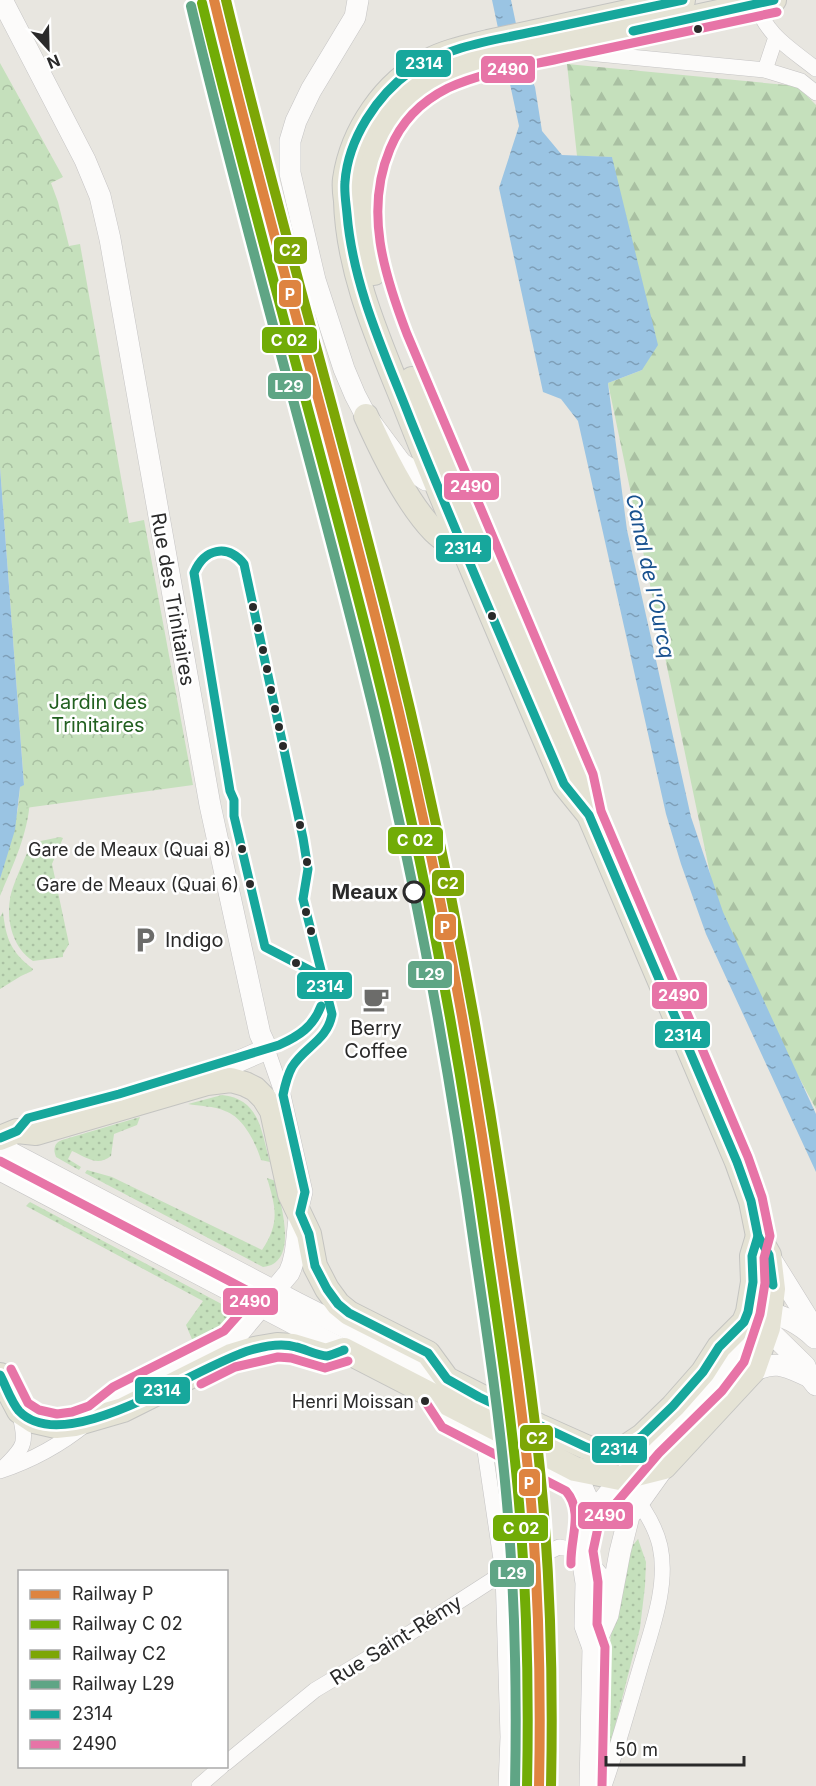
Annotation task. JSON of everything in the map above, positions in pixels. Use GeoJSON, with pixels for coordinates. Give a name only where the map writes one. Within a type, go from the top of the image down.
{"type":"FeatureCollection","features":[{"type":"Feature","properties":{"kind":"main road","name":"Rue des Trinitaires"},"geometry":{"type":"LineString","coordinates":[[2,0],[77,142],[99,196],[110,239],[210,805],[260,1034],[267,1049]]}},
{"type":"Feature","properties":{"kind":"main road"},"geometry":{"type":"LineString","coordinates":[[358,0],[355,17],[311,90],[290,141],[290,165],[296,203],[315,280],[344,369],[383,453],[436,533],[465,554]]}},
{"type":"Feature","properties":{"kind":"main road"},"geometry":{"type":"LineString","coordinates":[[547,40],[683,0]]}},
{"type":"Feature","properties":{"kind":"main road"},"geometry":{"type":"LineString","coordinates":[[589,815],[564,784],[465,554],[456,506],[433,477],[372,322],[356,268],[346,220],[345,179],[356,140],[373,109],[399,80],[428,61],[459,49],[490,51],[761,1]]}},
{"type":"Feature","properties":{"kind":"main road"},"geometry":{"type":"LineString","coordinates":[[490,51],[434,81],[398,110],[376,148],[364,191],[364,213],[370,256],[381,300],[456,506],[516,623],[582,779],[589,815],[736,1162],[764,1246],[810,1322],[816,1338]]}},
{"type":"Feature","properties":{"kind":"main road"},"geometry":{"type":"LineString","coordinates":[[366,416],[401,463],[426,480],[433,477]]}},
{"type":"Feature","properties":{"kind":"main road"},"geometry":{"type":"LineString","coordinates":[[433,477],[448,493],[496,603],[516,623]]}},
{"type":"Feature","properties":{"kind":"main road"},"geometry":{"type":"LineString","coordinates":[[207,1083],[223,1068],[267,1049]]}},
{"type":"Feature","properties":{"kind":"main road"},"geometry":{"type":"LineString","coordinates":[[6,1139],[36,1133],[207,1083],[231,1080],[255,1089],[272,1111],[290,1194],[300,1213]]}},
{"type":"Feature","properties":{"kind":"main road"},"geometry":{"type":"LineString","coordinates":[[6,1139],[268,1298],[344,1350],[603,1453],[624,1448],[642,1436],[703,1372],[719,1347],[757,1319],[790,1320],[816,1338]]}},
{"type":"Feature","properties":{"kind":"main road"},"geometry":{"type":"LineString","coordinates":[[0,1170],[268,1298],[441,1387],[575,1469],[620,1478],[664,1467]]}},
{"type":"Feature","properties":{"kind":"main road","name":"Rue des Trinitaires"},"geometry":{"type":"LineString","coordinates":[[95,1417],[118,1398],[232,1341],[289,1273],[295,1261],[295,1236],[300,1213]]}},
{"type":"Feature","properties":{"kind":"main road","name":"Rue des Trinitaires"},"geometry":{"type":"LineString","coordinates":[[300,1213],[309,1234],[318,1273],[338,1304],[349,1313],[428,1353],[441,1387]]}},
{"type":"Feature","properties":{"kind":"main road"},"geometry":{"type":"LineString","coordinates":[[753,1371],[757,1319],[752,1256],[764,1246]]}},
{"type":"Feature","properties":{"kind":"main road"},"geometry":{"type":"LineString","coordinates":[[757,1319],[805,1366],[812,1381]]}},
{"type":"Feature","properties":{"kind":"main road"},"geometry":{"type":"LineString","coordinates":[[588,1518],[650,1445],[702,1396],[723,1372],[757,1319]]}},
{"type":"Feature","properties":{"kind":"main road"},"geometry":{"type":"LineString","coordinates":[[0,1375],[19,1412],[34,1421],[57,1426],[75,1424],[123,1410],[231,1356],[254,1349],[277,1345],[293,1346],[326,1356],[344,1350]]}},
{"type":"Feature","properties":{"kind":"main road"},"geometry":{"type":"LineString","coordinates":[[598,1639],[608,1615],[629,1516],[664,1467],[753,1371],[775,1364],[787,1366],[812,1381]]}},
{"type":"Feature","properties":{"kind":"main road"},"geometry":{"type":"LineString","coordinates":[[441,1387],[448,1418],[574,1481],[583,1489],[588,1500],[588,1518],[581,1551],[586,1583],[585,1626],[598,1639]]}},
{"type":"Feature","properties":{"kind":"main road"},"geometry":{"type":"LineString","coordinates":[[591,1784],[599,1612],[603,1577],[618,1515],[620,1478],[612,1451]]}},
{"type":"Feature","properties":{"kind":"street"},"geometry":{"type":"LineString","coordinates":[[761,1],[762,20],[776,37],[816,69]]}},
{"type":"Feature","properties":{"kind":"street"},"geometry":{"type":"LineString","coordinates":[[765,70],[776,37]]}},
{"type":"Feature","properties":{"kind":"street"},"geometry":{"type":"LineString","coordinates":[[547,40],[765,70],[801,81],[816,93]]}},
{"type":"Feature","properties":{"kind":"street","name":"Rue des Trinitaires"},"geometry":{"type":"LineString","coordinates":[[267,1049],[283,1095],[305,1192],[300,1213]]}},
{"type":"Feature","properties":{"kind":"street"},"geometry":{"type":"LineString","coordinates":[[1,1471],[20,1451],[23,1444],[24,1436],[19,1412]]}},
{"type":"Feature","properties":{"kind":"street"},"geometry":{"type":"LineString","coordinates":[[1,1471],[18,1466],[62,1444],[95,1417]]}},
{"type":"Feature","properties":{"kind":"street"},"geometry":{"type":"LineString","coordinates":[[478,1433],[485,1450],[503,1573],[508,1737],[506,1786]]}},
{"type":"Feature","properties":{"kind":"street"},"geometry":{"type":"LineString","coordinates":[[591,1784],[605,1783],[658,1605],[661,1572],[660,1546],[639,1502],[620,1478]]}},
{"type":"Feature","properties":{"kind":"street","name":"Rue Saint-Rémy"},"geometry":{"type":"LineString","coordinates":[[228,1761],[315,1690],[410,1634],[503,1573],[559,1547],[581,1551]]}},
{"type":"Feature","properties":{"kind":"street"},"geometry":{"type":"LineString","coordinates":[[581,1551],[603,1577]]}},
{"type":"Feature","properties":{"kind":"street"},"geometry":{"type":"LineString","coordinates":[[199,1786],[221,1768]]}},
{"type":"Feature","properties":{"kind":"green space","name":"Jardin des Trinitaires"},"geometry":{"type":"Polygon","coordinates":[[[0,63],[63,177],[51,183],[69,246],[80,244],[129,523],[144,520],[193,785],[18,809],[20,787],[24,784],[0,467],[0,63]]]}},
{"type":"Feature","properties":{"kind":"green space"},"geometry":{"type":"Polygon","coordinates":[[[567,64],[797,86],[816,105],[816,1109],[723,936],[608,383],[642,370],[612,157],[577,156],[567,64]]]}},
{"type":"Feature","properties":{"kind":"green space"},"geometry":{"type":"Polygon","coordinates":[[[30,800],[23,837],[0,896],[0,879],[18,809],[30,800]]]}},
{"type":"Feature","properties":{"kind":"green space"},"geometry":{"type":"Polygon","coordinates":[[[63,838],[52,864],[69,944],[63,957],[33,961],[26,956],[13,934],[9,917],[11,893],[31,843],[63,838]]]}},
{"type":"Feature","properties":{"kind":"green space"},"geometry":{"type":"Polygon","coordinates":[[[3,912],[11,944],[19,957],[33,969],[0,989],[0,917],[3,912]]]}},
{"type":"Feature","properties":{"kind":"green space"},"geometry":{"type":"Polygon","coordinates":[[[222,1095],[235,1098],[252,1110],[261,1128],[270,1162],[261,1160],[248,1131],[232,1114],[216,1108],[188,1104],[222,1095]]]}},
{"type":"Feature","properties":{"kind":"green space"},"geometry":{"type":"Polygon","coordinates":[[[140,1117],[137,1125],[114,1134],[111,1156],[106,1159],[96,1161],[72,1151],[68,1159],[81,1167],[79,1170],[56,1157],[55,1147],[59,1141],[140,1117]]]}},
{"type":"Feature","properties":{"kind":"green space"},"geometry":{"type":"Polygon","coordinates":[[[87,1170],[112,1177],[262,1250],[272,1232],[275,1215],[267,1178],[276,1181],[285,1231],[281,1255],[274,1263],[263,1267],[85,1173],[87,1170]]]}},
{"type":"Feature","properties":{"kind":"green space"},"geometry":{"type":"Polygon","coordinates":[[[30,1202],[231,1309],[228,1322],[219,1331],[194,1344],[186,1325],[203,1301],[26,1206],[30,1202]]]}},
{"type":"Feature","properties":{"kind":"green space"},"geometry":{"type":"Polygon","coordinates":[[[638,1539],[646,1562],[640,1628],[610,1746],[606,1746],[608,1659],[616,1596],[629,1544],[634,1544],[638,1539]]]}},
{"type":"Feature","properties":{"kind":"water"},"geometry":{"type":"Polygon","coordinates":[[[492,0],[511,0],[524,62],[535,87],[542,131],[562,155],[612,157],[658,345],[642,370],[608,383],[627,530],[691,817],[723,912],[816,1114],[816,1172],[706,934],[681,864],[666,814],[578,421],[561,399],[543,392],[499,188],[519,126],[492,0]]]}},
{"type":"Feature","properties":{"kind":"water"},"geometry":{"type":"Polygon","coordinates":[[[0,467],[24,785],[20,787],[15,830],[0,879],[0,467]]]}},
{"type":"Feature","properties":{"kind":"rail line","name":"P"},"geometry":{"type":"LineString","coordinates":[[214,0],[385,655],[420,805],[451,955],[489,1181],[528,1471],[538,1609],[539,1786]]}},
{"type":"Feature","properties":{"kind":"rail line","name":"C2"},"geometry":{"type":"LineString","coordinates":[[226,0],[397,655],[448,880],[476,1030],[501,1181],[540,1471],[550,1609],[551,1786]]}},
{"type":"Feature","properties":{"kind":"rail line","name":"L29"},"geometry":{"type":"LineString","coordinates":[[191,6],[379,733],[427,957],[465,1183],[504,1472],[514,1609],[515,1786]]}},
{"type":"Feature","properties":{"kind":"transit line","name":"2314"},"geometry":{"type":"LineString","coordinates":[[683,0],[488,41],[440,55],[425,62],[387,92],[366,119],[347,166],[345,194],[350,241],[356,268],[381,345],[448,512],[564,784],[589,815],[737,1162],[751,1201],[758,1236],[769,1255],[773,1285]]}},
{"type":"Feature","properties":{"kind":"transit line","name":"2314"},"geometry":{"type":"LineString","coordinates":[[633,31],[774,0]]}},
{"type":"Feature","properties":{"kind":"transit line"},"geometry":{"type":"LineString","coordinates":[[202,3],[391,731],[439,956],[477,1182],[516,1472],[526,1609],[527,1786]]}},
{"type":"Feature","properties":{"kind":"transit line","name":"2490"},"geometry":{"type":"LineString","coordinates":[[602,1786],[605,1647],[597,1624],[598,1582],[593,1551],[599,1523],[659,1453],[722,1391],[744,1362],[760,1314],[765,1283],[764,1258],[770,1236],[762,1197],[748,1157],[601,811],[593,774],[407,334],[391,288],[380,242],[378,196],[382,172],[400,130],[413,113],[448,88],[477,77],[507,70],[777,12]]}},
{"type":"Feature","properties":{"kind":"transit line","name":"2314"},"geometry":{"type":"LineString","coordinates":[[321,976],[265,947],[234,816],[234,800],[230,791],[194,573],[204,559],[216,552],[230,553],[244,564],[303,838],[308,869],[303,899],[332,1014],[330,1023],[321,1037],[292,1067],[283,1095],[305,1192],[300,1213],[309,1234],[315,1266],[338,1304],[349,1313],[428,1353],[447,1379],[479,1397],[603,1453],[624,1448],[642,1436],[673,1406],[703,1372],[719,1347],[744,1322],[753,1282],[752,1256],[758,1236]]}},
{"type":"Feature","properties":{"kind":"transit line","name":"2314"},"geometry":{"type":"LineString","coordinates":[[0,1138],[17,1131],[28,1118],[119,1094],[279,1045],[304,1030],[314,1020],[321,1006]]}},
{"type":"Feature","properties":{"kind":"transit line","name":"2490"},"geometry":{"type":"LineString","coordinates":[[0,1161],[256,1295],[224,1331],[113,1387],[89,1406],[72,1412],[57,1414],[39,1410],[28,1403],[11,1369]]}},
{"type":"Feature","properties":{"kind":"transit line","name":"2314"},"geometry":{"type":"LineString","coordinates":[[0,1375],[19,1411],[40,1423],[68,1424],[99,1417],[133,1404],[251,1350],[285,1345],[327,1356],[344,1350]]}},
{"type":"Feature","properties":{"kind":"transit line","name":"2490"},"geometry":{"type":"LineString","coordinates":[[201,1384],[235,1367],[278,1357],[291,1358],[325,1368],[348,1361]]}},
{"type":"Feature","properties":{"kind":"transit line","name":"2490"},"geometry":{"type":"LineString","coordinates":[[425,1401],[442,1427],[566,1491],[571,1499],[575,1516],[571,1564]]}},
{"type":"Feature","properties":{"kind":"place","name":"Gare de Meaux (Quai 8)"},"geometry":{"type":"Point","coordinates":[242,849]}},
{"type":"Feature","properties":{"kind":"place","name":"Gare de Meaux (Quai 6)"},"geometry":{"type":"Point","coordinates":[250,884]}},
{"type":"Feature","properties":{"kind":"place","name":"Meaux"},"geometry":{"type":"Point","coordinates":[414,892]}},
{"type":"Feature","properties":{"kind":"place","name":"Indigo"},"geometry":{"type":"Point","coordinates":[145,940]}},
{"type":"Feature","properties":{"kind":"place","name":"Berry Coffee"},"geometry":{"type":"Point","coordinates":[376,999]}},
{"type":"Feature","properties":{"kind":"place","name":"Henri Moissan"},"geometry":{"type":"Point","coordinates":[425,1401]}},
{"type":"Feature","properties":{"kind":"water label","name":"Canal de l'Ourcq"},"geometry":{"type":"Point","coordinates":[650,576]}}]}
